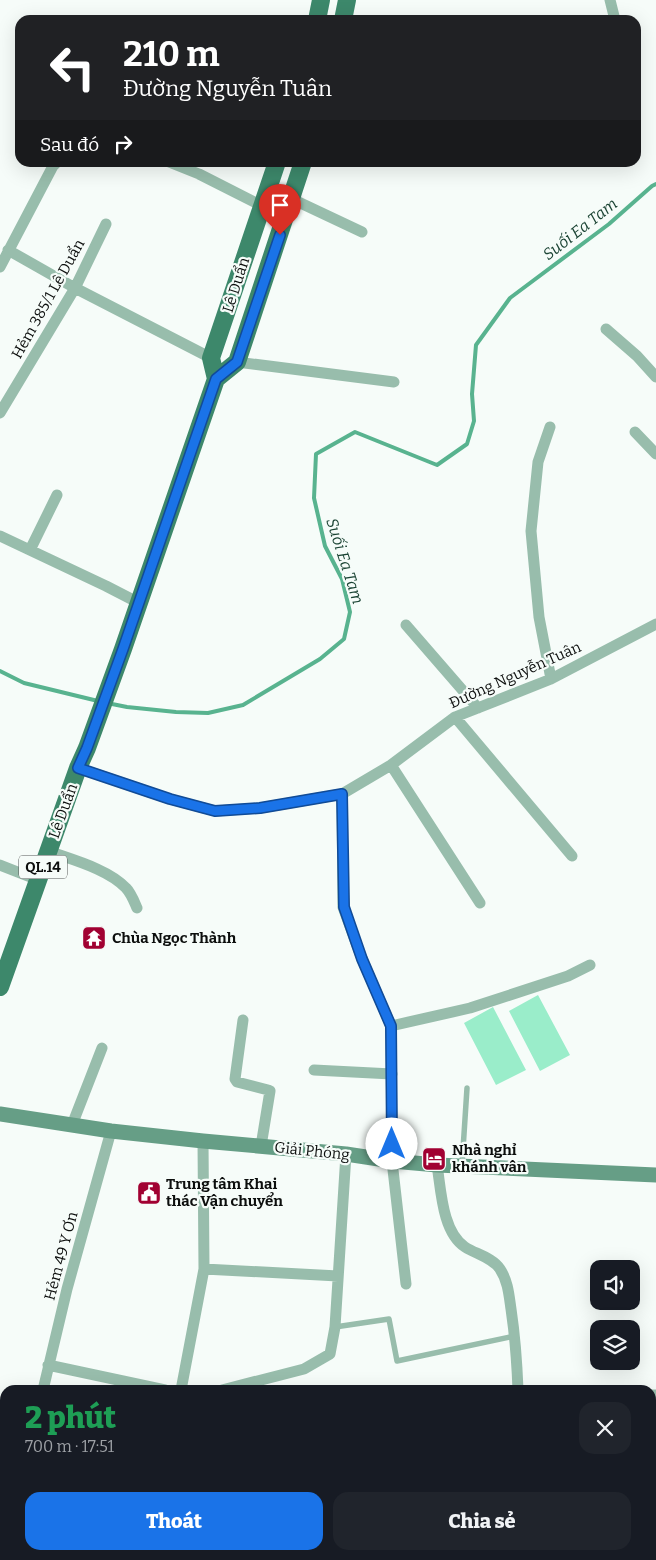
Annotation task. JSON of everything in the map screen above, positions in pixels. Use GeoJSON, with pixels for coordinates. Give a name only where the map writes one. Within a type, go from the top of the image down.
{"type":"FeatureCollection","features":[{"type":"Feature","properties":{"kind":"main road"},"geometry":{"type":"LineString","coordinates":[[318,15],[321,0]]}},
{"type":"Feature","properties":{"kind":"main road"},"geometry":{"type":"LineString","coordinates":[[344,15],[347,0]]}},
{"type":"Feature","properties":{"kind":"main road","name":"Lê Duẩn"},"geometry":{"type":"LineString","coordinates":[[0,987],[78,768],[123,649],[216,379],[212,358],[275,167]]}},
{"type":"Feature","properties":{"kind":"main road","name":"Lê Duẩn"},"geometry":{"type":"LineString","coordinates":[[237,362],[302,167]]}},
{"type":"Feature","properties":{"kind":"main road"},"geometry":{"type":"LineString","coordinates":[[216,379],[237,362]]}},
{"type":"Feature","properties":{"kind":"street"},"geometry":{"type":"LineString","coordinates":[[610,0],[614,15]]}},
{"type":"Feature","properties":{"kind":"street"},"geometry":{"type":"LineString","coordinates":[[53,167],[3,257],[75,288],[212,358]]}},
{"type":"Feature","properties":{"kind":"street"},"geometry":{"type":"LineString","coordinates":[[182,167],[262,206]]}},
{"type":"Feature","properties":{"kind":"street"},"geometry":{"type":"LineString","coordinates":[[292,199],[362,232]]}},
{"type":"Feature","properties":{"kind":"street","name":"Hẻm 385/1 Lê Duẩn"},"geometry":{"type":"LineString","coordinates":[[0,413],[75,288],[106,224]]}},
{"type":"Feature","properties":{"kind":"street"},"geometry":{"type":"LineString","coordinates":[[606,329],[637,356],[656,377]]}},
{"type":"Feature","properties":{"kind":"street"},"geometry":{"type":"LineString","coordinates":[[237,362],[394,382]]}},
{"type":"Feature","properties":{"kind":"street"},"geometry":{"type":"LineString","coordinates":[[550,427],[538,462],[531,531],[539,617],[551,679]]}},
{"type":"Feature","properties":{"kind":"street"},"geometry":{"type":"LineString","coordinates":[[635,432],[656,454]]}},
{"type":"Feature","properties":{"kind":"street"},"geometry":{"type":"LineString","coordinates":[[30,550],[57,494]]}},
{"type":"Feature","properties":{"kind":"street"},"geometry":{"type":"LineString","coordinates":[[0,536],[139,603]]}},
{"type":"Feature","properties":{"kind":"street","name":"Đường Nguyễn Tuân"},"geometry":{"type":"LineString","coordinates":[[78,768],[170,799],[215,811],[260,808],[342,794],[391,765],[455,717],[551,679],[656,624]]}},
{"type":"Feature","properties":{"kind":"street"},"geometry":{"type":"LineString","coordinates":[[406,625],[478,708]]}},
{"type":"Feature","properties":{"kind":"street"},"geometry":{"type":"LineString","coordinates":[[455,717],[572,856]]}},
{"type":"Feature","properties":{"kind":"street"},"geometry":{"type":"LineString","coordinates":[[391,765],[480,903]]}},
{"type":"Feature","properties":{"kind":"street"},"geometry":{"type":"LineString","coordinates":[[342,794],[344,907],[362,959],[391,1026],[392,1161],[406,1284]]}},
{"type":"Feature","properties":{"kind":"street"},"geometry":{"type":"LineString","coordinates":[[48,851],[100,871],[118,881],[127,889],[137,908]]}},
{"type":"Feature","properties":{"kind":"street"},"geometry":{"type":"LineString","coordinates":[[0,865],[38,880]]}},
{"type":"Feature","properties":{"kind":"street"},"geometry":{"type":"LineString","coordinates":[[391,1026],[470,1008],[568,976],[590,965]]}},
{"type":"Feature","properties":{"kind":"street"},"geometry":{"type":"LineString","coordinates":[[243,1020],[235,1079],[237,1082],[270,1091],[261,1146]]}},
{"type":"Feature","properties":{"kind":"street"},"geometry":{"type":"LineString","coordinates":[[72,1125],[102,1048]]}},
{"type":"Feature","properties":{"kind":"street"},"geometry":{"type":"LineString","coordinates":[[314,1070],[392,1074]]}},
{"type":"Feature","properties":{"kind":"street","name":"Giải Phóng"},"geometry":{"type":"LineString","coordinates":[[0,1114],[111,1131],[346,1154],[392,1161],[437,1165],[656,1175]]}},
{"type":"Feature","properties":{"kind":"street","name":"Hẻm 49 Y Ơn"},"geometry":{"type":"LineString","coordinates":[[44,1385],[66,1289],[111,1131]]}},
{"type":"Feature","properties":{"kind":"street"},"geometry":{"type":"LineString","coordinates":[[182,1385],[204,1269],[203,1141]]}},
{"type":"Feature","properties":{"kind":"street"},"geometry":{"type":"LineString","coordinates":[[242,1385],[304,1369],[330,1354],[335,1326],[346,1154]]}},
{"type":"Feature","properties":{"kind":"street"},"geometry":{"type":"LineString","coordinates":[[437,1165],[444,1214],[452,1232],[463,1246],[499,1267],[507,1282],[515,1336],[518,1385]]}},
{"type":"Feature","properties":{"kind":"street"},"geometry":{"type":"LineString","coordinates":[[204,1269],[338,1276]]}},
{"type":"Feature","properties":{"kind":"street"},"geometry":{"type":"LineString","coordinates":[[48,1365],[142,1385]]}},
{"type":"Feature","properties":{"kind":"lane"},"geometry":{"type":"LineString","coordinates":[[462,1166],[467,1088]]}},
{"type":"Feature","properties":{"kind":"lane"},"geometry":{"type":"LineString","coordinates":[[335,1326],[389,1319],[398,1361],[515,1336]]}},
{"type":"Feature","properties":{"kind":"green space"},"geometry":{"type":"Polygon","coordinates":[[[538,995],[570,1055],[540,1071],[509,1011],[538,995]]]}},
{"type":"Feature","properties":{"kind":"green space"},"geometry":{"type":"Polygon","coordinates":[[[493,1007],[526,1070],[496,1085],[464,1023],[493,1007]]]}},
{"type":"Feature","properties":{"kind":"waterway","name":"Suối Ea Tam"},"geometry":{"type":"LineString","coordinates":[[107,703],[176,712],[208,713],[243,705],[320,659],[344,639],[350,612],[342,579],[325,546],[314,498],[316,454],[355,432],[437,465],[467,444],[474,421],[472,394],[476,345],[510,298],[609,224],[656,184]]}},
{"type":"Feature","properties":{"kind":"waterway","name":"Suối Ea Tam"},"geometry":{"type":"LineString","coordinates":[[0,671],[24,683],[98,701]]}},
{"type":"Feature","properties":{"kind":"place","name":"Chùa Ngọc Thành"},"geometry":{"type":"Point","coordinates":[94,938]}},
{"type":"Feature","properties":{"kind":"place","name":"Nhà nghỉ khánh vân"},"geometry":{"type":"Point","coordinates":[434,1159]}},
{"type":"Feature","properties":{"kind":"place","name":"Trung tâm Khai thác Vận chuyển"},"geometry":{"type":"Point","coordinates":[149,1193]}},
{"type":"Feature","properties":{"kind":"route"},"geometry":{"type":"LineString","coordinates":[[280,235],[237,362],[216,379],[123,649],[78,768],[170,799],[215,811],[260,808],[342,794],[344,907],[362,959],[391,1026],[392,1144]]}}]}
